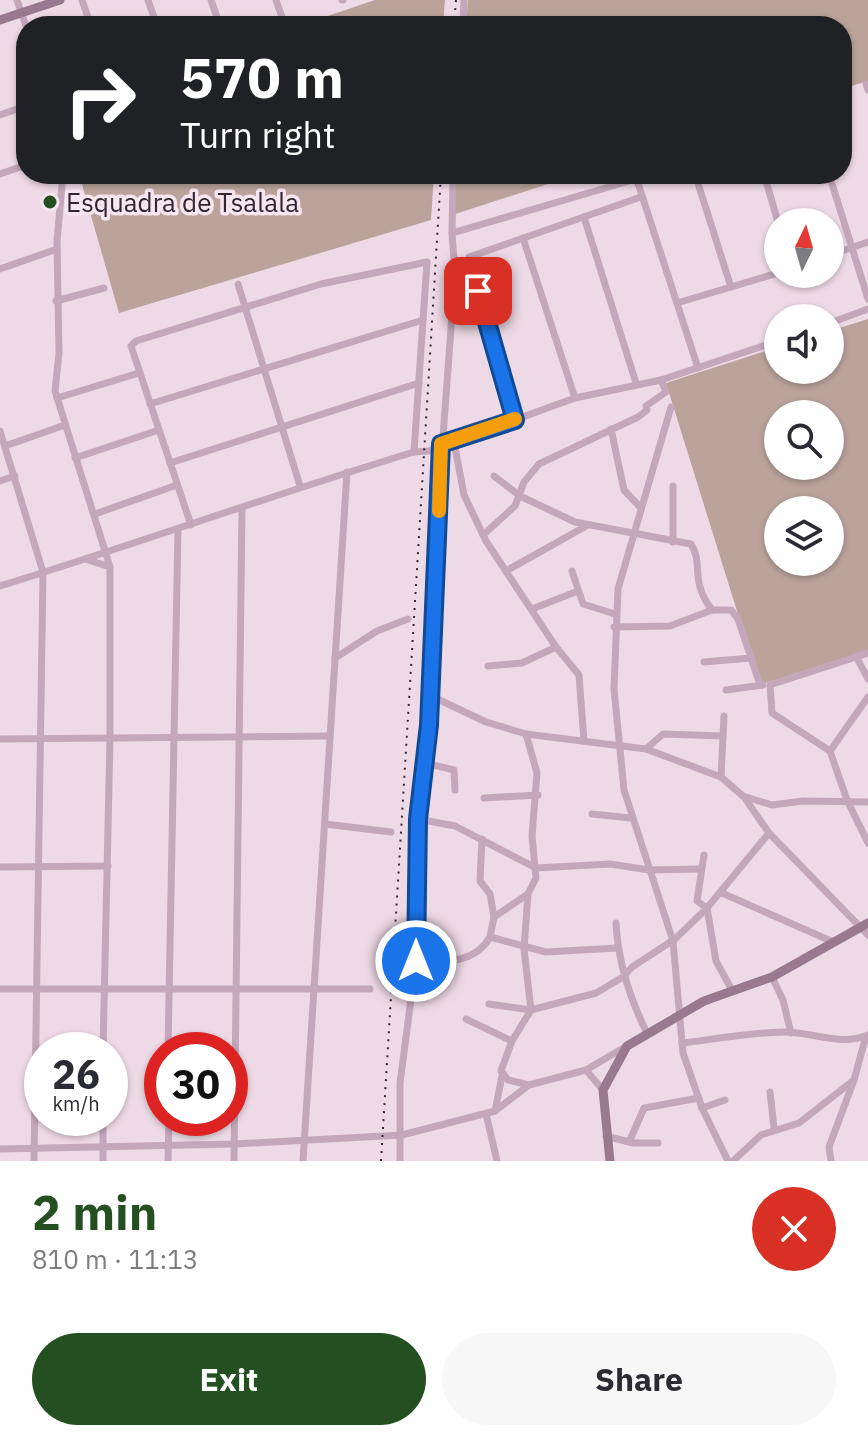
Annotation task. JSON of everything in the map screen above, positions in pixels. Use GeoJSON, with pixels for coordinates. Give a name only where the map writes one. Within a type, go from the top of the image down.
{"type":"FeatureCollection","features":[{"type":"Feature","properties":{"kind":"street"},"geometry":{"type":"LineString","coordinates":[[17,0],[23,16]]}},
{"type":"Feature","properties":{"kind":"street"},"geometry":{"type":"LineString","coordinates":[[0,20],[60,0]]}},
{"type":"Feature","properties":{"kind":"street"},"geometry":{"type":"LineString","coordinates":[[62,184],[57,249],[57,398],[110,567],[110,739],[103,1032]]}},
{"type":"Feature","properties":{"kind":"street"},"geometry":{"type":"LineString","coordinates":[[400,1161],[400,1083],[416,961],[418,819],[425,763],[441,444],[455,274],[453,184]]}},
{"type":"Feature","properties":{"kind":"street"},"geometry":{"type":"LineString","coordinates":[[452,233],[613,184]]}},
{"type":"Feature","properties":{"kind":"street"},"geometry":{"type":"LineString","coordinates":[[638,184],[698,368]]}},
{"type":"Feature","properties":{"kind":"street"},"geometry":{"type":"LineString","coordinates":[[698,184],[731,287]]}},
{"type":"Feature","properties":{"kind":"street"},"geometry":{"type":"LineString","coordinates":[[767,184],[774,208]]}},
{"type":"Feature","properties":{"kind":"street"},"geometry":{"type":"LineString","coordinates":[[832,184],[868,299]]}},
{"type":"Feature","properties":{"kind":"street"},"geometry":{"type":"LineString","coordinates":[[515,420],[468,259],[641,197]]}},
{"type":"Feature","properties":{"kind":"street"},"geometry":{"type":"LineString","coordinates":[[584,217],[636,383]]}},
{"type":"Feature","properties":{"kind":"street"},"geometry":{"type":"LineString","coordinates":[[523,238],[575,398]]}},
{"type":"Feature","properties":{"kind":"street"},"geometry":{"type":"LineString","coordinates":[[844,250],[868,242]]}},
{"type":"Feature","properties":{"kind":"street"},"geometry":{"type":"LineString","coordinates":[[0,269],[57,249]]}},
{"type":"Feature","properties":{"kind":"street"},"geometry":{"type":"LineString","coordinates":[[191,525],[139,373],[132,343],[321,284],[426,262],[414,452]]}},
{"type":"Feature","properties":{"kind":"street"},"geometry":{"type":"LineString","coordinates":[[677,303],[764,277]]}},
{"type":"Feature","properties":{"kind":"street"},"geometry":{"type":"LineString","coordinates":[[238,284],[300,486]]}},
{"type":"Feature","properties":{"kind":"street"},"geometry":{"type":"LineString","coordinates":[[56,301],[104,288]]}},
{"type":"Feature","properties":{"kind":"street"},"geometry":{"type":"LineString","coordinates":[[844,318],[868,309]]}},
{"type":"Feature","properties":{"kind":"street"},"geometry":{"type":"LineString","coordinates":[[150,404],[423,320]]}},
{"type":"Feature","properties":{"kind":"street"},"geometry":{"type":"LineString","coordinates":[[0,586],[242,508],[300,486],[414,452],[429,451],[441,444],[575,398],[661,380],[764,346]]}},
{"type":"Feature","properties":{"kind":"street"},"geometry":{"type":"LineString","coordinates":[[57,398],[139,373]]}},
{"type":"Feature","properties":{"kind":"street"},"geometry":{"type":"LineString","coordinates":[[483,535],[508,514],[520,496],[524,482],[539,464],[647,410],[646,406],[666,392],[661,380]]}},
{"type":"Feature","properties":{"kind":"street"},"geometry":{"type":"LineString","coordinates":[[170,463],[419,383]]}},
{"type":"Feature","properties":{"kind":"street"},"geometry":{"type":"LineString","coordinates":[[671,407],[633,531],[615,614],[612,659],[624,790],[673,941],[682,1043],[702,1108],[731,1161],[751,1142],[774,1128],[799,1123],[854,1080]]}},
{"type":"Feature","properties":{"kind":"street"},"geometry":{"type":"LineString","coordinates":[[5,446],[65,425]]}},
{"type":"Feature","properties":{"kind":"street"},"geometry":{"type":"LineString","coordinates":[[611,429],[624,490],[640,507]]}},
{"type":"Feature","properties":{"kind":"street"},"geometry":{"type":"LineString","coordinates":[[75,458],[159,430]]}},
{"type":"Feature","properties":{"kind":"street"},"geometry":{"type":"LineString","coordinates":[[0,431],[43,572],[41,865],[34,1161]]}},
{"type":"Feature","properties":{"kind":"street"},"geometry":{"type":"LineString","coordinates":[[454,442],[464,495],[483,535],[556,647],[579,675],[584,741]]}},
{"type":"Feature","properties":{"kind":"street"},"geometry":{"type":"LineString","coordinates":[[303,1161],[347,472]]}},
{"type":"Feature","properties":{"kind":"street"},"geometry":{"type":"LineString","coordinates":[[0,481],[15,476]]}},
{"type":"Feature","properties":{"kind":"street"},"geometry":{"type":"LineString","coordinates":[[494,476],[520,496],[575,522],[633,531],[694,548],[697,588],[712,610]]}},
{"type":"Feature","properties":{"kind":"street"},"geometry":{"type":"LineString","coordinates":[[95,514],[177,485]]}},
{"type":"Feature","properties":{"kind":"street"},"geometry":{"type":"LineString","coordinates":[[673,486],[673,542]]}},
{"type":"Feature","properties":{"kind":"street"},"geometry":{"type":"LineString","coordinates":[[234,1161],[242,508]]}},
{"type":"Feature","properties":{"kind":"street"},"geometry":{"type":"LineString","coordinates":[[506,571],[589,524]]}},
{"type":"Feature","properties":{"kind":"street"},"geometry":{"type":"LineString","coordinates":[[168,1032],[178,529]]}},
{"type":"Feature","properties":{"kind":"street"},"geometry":{"type":"LineString","coordinates":[[84,558],[110,567]]}},
{"type":"Feature","properties":{"kind":"street"},"geometry":{"type":"LineString","coordinates":[[572,571],[583,604],[615,614]]}},
{"type":"Feature","properties":{"kind":"street"},"geometry":{"type":"LineString","coordinates":[[532,609],[578,591]]}},
{"type":"Feature","properties":{"kind":"street"},"geometry":{"type":"LineString","coordinates":[[614,627],[670,626],[712,610],[735,613],[760,685]]}},
{"type":"Feature","properties":{"kind":"street"},"geometry":{"type":"LineString","coordinates":[[335,658],[377,631],[408,619]]}},
{"type":"Feature","properties":{"kind":"street"},"geometry":{"type":"LineString","coordinates":[[488,666],[522,663],[556,647]]}},
{"type":"Feature","properties":{"kind":"street"},"geometry":{"type":"LineString","coordinates":[[726,690],[770,685],[868,653]]}},
{"type":"Feature","properties":{"kind":"street"},"geometry":{"type":"LineString","coordinates":[[856,656],[868,679]]}},
{"type":"Feature","properties":{"kind":"street"},"geometry":{"type":"LineString","coordinates":[[704,662],[751,658]]}},
{"type":"Feature","properties":{"kind":"street"},"geometry":{"type":"LineString","coordinates":[[770,685],[772,713],[830,751],[847,800],[868,843]]}},
{"type":"Feature","properties":{"kind":"street"},"geometry":{"type":"LineString","coordinates":[[0,1149],[103,1149],[402,1135],[486,1114],[495,1111],[529,1085],[586,1070],[679,1016],[732,990],[772,977],[831,941],[866,928],[769,833],[744,797],[721,777],[646,749],[526,734],[486,722],[429,695]]}},
{"type":"Feature","properties":{"kind":"street"},"geometry":{"type":"LineString","coordinates":[[830,751],[868,697]]}},
{"type":"Feature","properties":{"kind":"street"},"geometry":{"type":"LineString","coordinates":[[721,777],[724,716]]}},
{"type":"Feature","properties":{"kind":"street"},"geometry":{"type":"LineString","coordinates":[[495,1111],[512,1041],[531,1010],[524,949],[536,868],[532,836],[538,795],[537,773],[526,734]]}},
{"type":"Feature","properties":{"kind":"street"},"geometry":{"type":"LineString","coordinates":[[646,749],[663,734],[723,736]]}},
{"type":"Feature","properties":{"kind":"street"},"geometry":{"type":"LineString","coordinates":[[0,739],[330,736]]}},
{"type":"Feature","properties":{"kind":"street"},"geometry":{"type":"LineString","coordinates":[[425,763],[454,770],[457,779],[455,790]]}},
{"type":"Feature","properties":{"kind":"street"},"geometry":{"type":"LineString","coordinates":[[484,798],[538,795]]}},
{"type":"Feature","properties":{"kind":"street"},"geometry":{"type":"LineString","coordinates":[[744,797],[772,805],[847,800],[868,802]]}},
{"type":"Feature","properties":{"kind":"street"},"geometry":{"type":"LineString","coordinates":[[592,814],[631,818]]}},
{"type":"Feature","properties":{"kind":"street"},"geometry":{"type":"LineString","coordinates":[[418,819],[455,826],[536,868],[610,864],[649,870],[699,869]]}},
{"type":"Feature","properties":{"kind":"street"},"geometry":{"type":"LineString","coordinates":[[325,824],[391,832]]}},
{"type":"Feature","properties":{"kind":"street"},"geometry":{"type":"LineString","coordinates":[[489,1004],[531,1010],[596,993],[626,975],[673,941],[707,908],[769,833]]}},
{"type":"Feature","properties":{"kind":"street"},"geometry":{"type":"LineString","coordinates":[[416,961],[470,957],[480,951],[490,937],[494,917],[490,894],[480,881],[482,839]]}},
{"type":"Feature","properties":{"kind":"street"},"geometry":{"type":"LineString","coordinates":[[704,855],[699,869],[697,901],[707,908],[716,961],[732,990]]}},
{"type":"Feature","properties":{"kind":"street"},"geometry":{"type":"LineString","coordinates":[[0,867],[108,866]]}},
{"type":"Feature","properties":{"kind":"street"},"geometry":{"type":"LineString","coordinates":[[494,917],[531,891],[552,869]]}},
{"type":"Feature","properties":{"kind":"street"},"geometry":{"type":"LineString","coordinates":[[722,893],[831,941]]}},
{"type":"Feature","properties":{"kind":"street"},"geometry":{"type":"LineString","coordinates":[[616,923],[617,948],[636,1012],[647,1033]]}},
{"type":"Feature","properties":{"kind":"street"},"geometry":{"type":"LineString","coordinates":[[490,937],[524,949],[570,953],[617,948]]}},
{"type":"Feature","properties":{"kind":"street"},"geometry":{"type":"LineString","coordinates":[[772,977],[783,1000],[791,1033]]}},
{"type":"Feature","properties":{"kind":"street"},"geometry":{"type":"LineString","coordinates":[[0,989],[370,989]]}},
{"type":"Feature","properties":{"kind":"street"},"geometry":{"type":"LineString","coordinates":[[466,1019],[512,1041]]}},
{"type":"Feature","properties":{"kind":"street"},"geometry":{"type":"LineString","coordinates":[[682,1043],[791,1033],[834,1040],[867,1036],[829,1147],[831,1161]]}},
{"type":"Feature","properties":{"kind":"street"},"geometry":{"type":"LineString","coordinates":[[610,1161],[603,1090],[627,1046]]}},
{"type":"Feature","properties":{"kind":"street"},"geometry":{"type":"LineString","coordinates":[[586,1070],[603,1090]]}},
{"type":"Feature","properties":{"kind":"street"},"geometry":{"type":"LineString","coordinates":[[502,1076],[529,1085]]}},
{"type":"Feature","properties":{"kind":"street"},"geometry":{"type":"LineString","coordinates":[[770,1092],[774,1128]]}},
{"type":"Feature","properties":{"kind":"street"},"geometry":{"type":"LineString","coordinates":[[630,1140],[644,1108],[699,1098]]}},
{"type":"Feature","properties":{"kind":"street"},"geometry":{"type":"LineString","coordinates":[[702,1108],[725,1100]]}},
{"type":"Feature","properties":{"kind":"street"},"geometry":{"type":"LineString","coordinates":[[486,1114],[497,1161]]}},
{"type":"Feature","properties":{"kind":"street"},"geometry":{"type":"LineString","coordinates":[[103,1136],[103,1161]]}},
{"type":"Feature","properties":{"kind":"street"},"geometry":{"type":"LineString","coordinates":[[168,1161],[169,1136]]}},
{"type":"Feature","properties":{"kind":"street"},"geometry":{"type":"LineString","coordinates":[[606,1136],[658,1143]]}},
{"type":"Feature","properties":{"kind":"shaded area"},"geometry":{"type":"Polygon","coordinates":[[[375,0],[445,0],[444,16],[328,16],[375,0]]]}},
{"type":"Feature","properties":{"kind":"shaded area"},"geometry":{"type":"Polygon","coordinates":[[[468,0],[868,0],[868,81],[852,86],[852,16],[467,16],[468,0]]]}},
{"type":"Feature","properties":{"kind":"shaded area"},"geometry":{"type":"Polygon","coordinates":[[[82,184],[433,184],[431,220],[119,313],[82,184]]]}},
{"type":"Feature","properties":{"kind":"shaded area"},"geometry":{"type":"Polygon","coordinates":[[[454,184],[548,184],[452,215],[454,184]]]}},
{"type":"Feature","properties":{"kind":"shaded area"},"geometry":{"type":"Polygon","coordinates":[[[868,319],[868,650],[760,685],[666,383],[764,352],[764,384],[844,384],[844,327],[868,319]]]}},
{"type":"Feature","properties":{"kind":"railway"},"geometry":{"type":"LineString","coordinates":[[455,16],[456,0]]}},
{"type":"Feature","properties":{"kind":"railway"},"geometry":{"type":"LineString","coordinates":[[381,1161],[440,184]]}},
{"type":"Feature","properties":{"kind":"slow traffic"},"geometry":{"type":"LineString","coordinates":[[439,511],[441,444],[515,419]]}},
{"type":"Feature","properties":{"kind":"place","name":"Esquadra de Tsalala"},"geometry":{"type":"Point","coordinates":[50,202]}},
{"type":"Feature","properties":{"kind":"route"},"geometry":{"type":"LineString","coordinates":[[416,961],[418,819],[429,725],[429,661],[441,444],[515,420],[478,291]]}}]}
